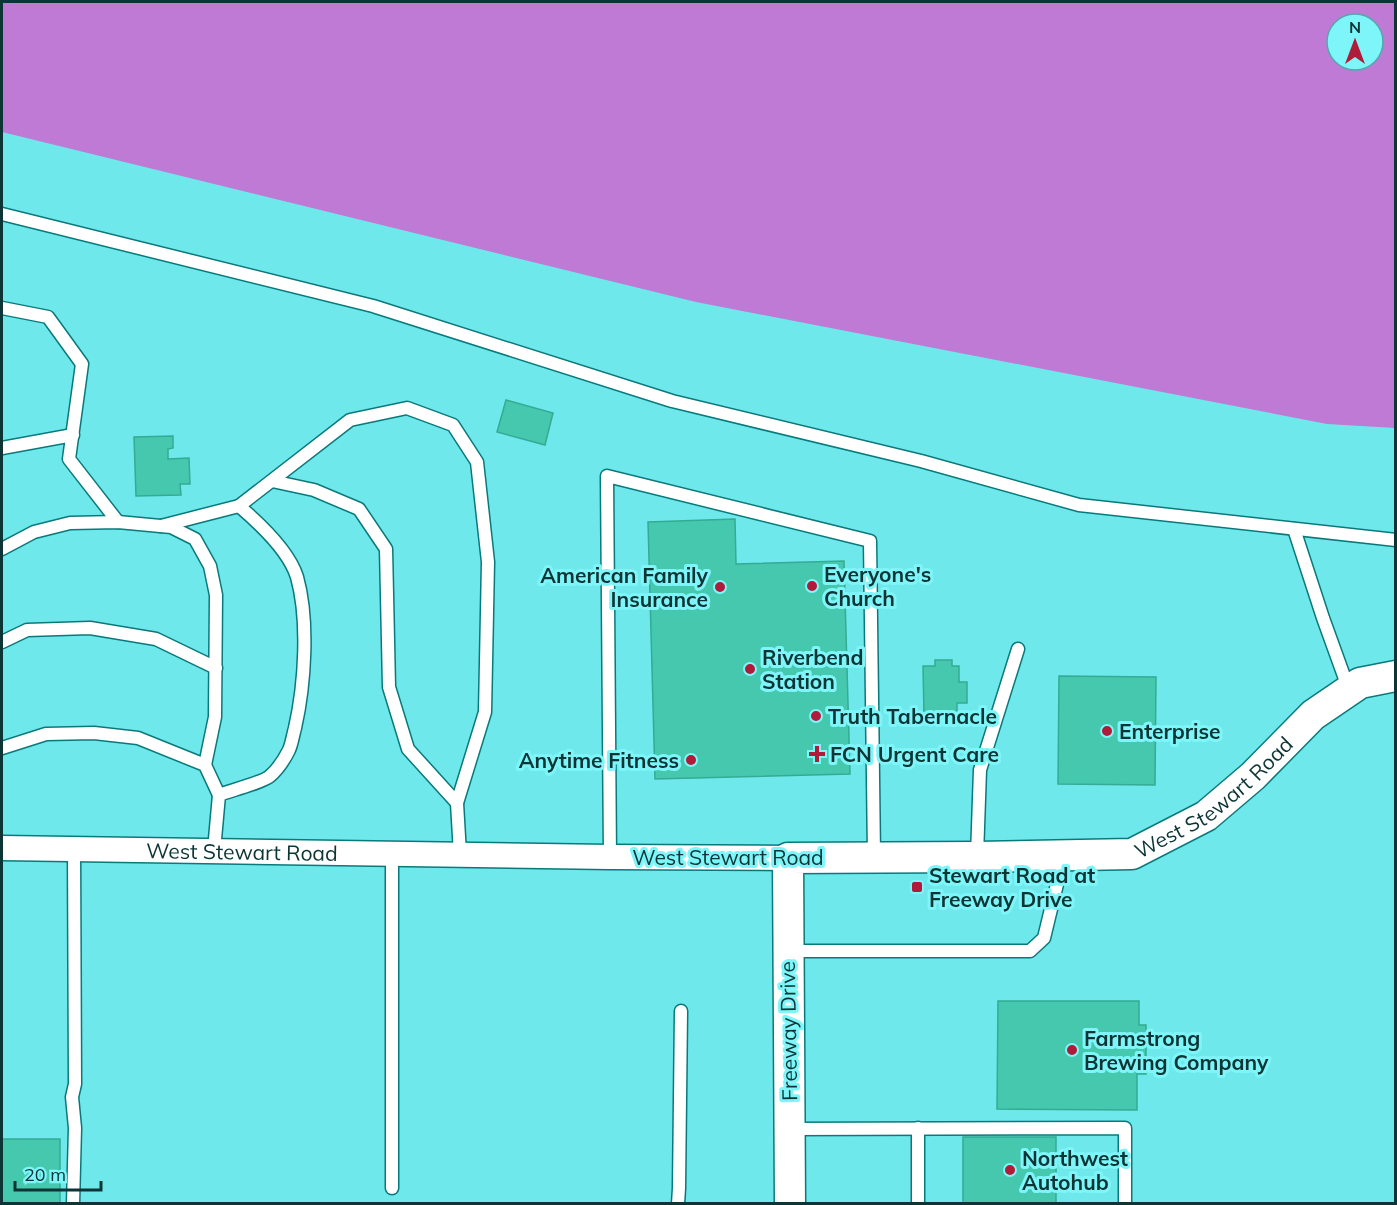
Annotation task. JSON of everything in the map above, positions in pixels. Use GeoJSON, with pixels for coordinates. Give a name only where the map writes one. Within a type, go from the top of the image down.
{"type":"FeatureCollection","features":[{"type":"Feature","properties":{"kind":"street","name":"West Stewart Road"},"geometry":{"type":"LineString","coordinates":[[2,848],[788,858],[1132,854],[1206,816],[1253,776],[1313,715],[1360,683],[1395,676]]}},
{"type":"Feature","properties":{"kind":"street","name":"Freeway Drive"},"geometry":{"type":"LineString","coordinates":[[788,858],[790,1203]]}},
{"type":"Feature","properties":{"kind":"lane"},"geometry":{"type":"LineString","coordinates":[[2,213],[373,306],[672,401],[921,461],[1079,505],[1395,540]]}},
{"type":"Feature","properties":{"kind":"lane"},"geometry":{"type":"LineString","coordinates":[[2,308],[48,317],[82,364],[69,459],[117,522]]}},
{"type":"Feature","properties":{"kind":"lane"},"geometry":{"type":"LineString","coordinates":[[161,526],[239,507],[350,420],[407,408],[453,425],[477,462],[488,562],[485,712],[457,803],[460,854]]}},
{"type":"Feature","properties":{"kind":"lane"},"geometry":{"type":"LineString","coordinates":[[2,448],[73,435]]}},
{"type":"Feature","properties":{"kind":"lane"},"geometry":{"type":"LineString","coordinates":[[610,857],[607,476],[870,541],[874,858]]}},
{"type":"Feature","properties":{"kind":"lane"},"geometry":{"type":"LineString","coordinates":[[272,481],[315,490],[359,509],[386,549],[389,687],[408,749],[457,803]]}},
{"type":"Feature","properties":{"kind":"lane"},"geometry":{"type":"LineString","coordinates":[[219,795],[269,778],[290,748],[302,681],[304,641],[302,604],[296,575],[260,523],[239,507]]}},
{"type":"Feature","properties":{"kind":"lane"},"geometry":{"type":"LineString","coordinates":[[2,549],[33,532],[70,523],[117,522],[171,527],[195,538],[210,566],[216,596],[215,717],[205,765],[219,795],[214,850]]}},
{"type":"Feature","properties":{"kind":"lane"},"geometry":{"type":"LineString","coordinates":[[1294,529],[1349,691]]}},
{"type":"Feature","properties":{"kind":"lane"},"geometry":{"type":"LineString","coordinates":[[2,642],[27,630],[90,628],[156,639],[216,668]]}},
{"type":"Feature","properties":{"kind":"lane"},"geometry":{"type":"LineString","coordinates":[[977,857],[980,770],[1018,649]]}},
{"type":"Feature","properties":{"kind":"lane"},"geometry":{"type":"LineString","coordinates":[[2,748],[46,734],[94,733],[138,738],[205,765]]}},
{"type":"Feature","properties":{"kind":"lane"},"geometry":{"type":"LineString","coordinates":[[73,1203],[74,848]]}},
{"type":"Feature","properties":{"kind":"lane"},"geometry":{"type":"LineString","coordinates":[[392,853],[392,1188]]}},
{"type":"Feature","properties":{"kind":"lane"},"geometry":{"type":"LineString","coordinates":[[787,951],[1030,951],[1044,938],[1058,880],[1057,855]]}},
{"type":"Feature","properties":{"kind":"lane"},"geometry":{"type":"LineString","coordinates":[[678,1203],[681,1011]]}},
{"type":"Feature","properties":{"kind":"lane"},"geometry":{"type":"LineString","coordinates":[[918,1128],[918,1203]]}},
{"type":"Feature","properties":{"kind":"lane"},"geometry":{"type":"LineString","coordinates":[[789,1129],[1125,1128],[1125,1203]]}},
{"type":"Feature","properties":{"kind":"shaded area"},"geometry":{"type":"Polygon","coordinates":[[[2,2],[1395,2],[1395,428],[1327,424],[696,302],[2,132],[2,2]]]}},
{"type":"Feature","properties":{"kind":"building"},"geometry":{"type":"Polygon","coordinates":[[[506,400],[553,413],[545,445],[497,432],[506,400]]]}},
{"type":"Feature","properties":{"kind":"building"},"geometry":{"type":"Polygon","coordinates":[[[173,436],[173,448],[168,449],[168,459],[189,458],[190,484],[180,484],[181,495],[136,496],[134,437],[173,436]]]}},
{"type":"Feature","properties":{"kind":"building","name":"Riverbend Station"},"geometry":{"type":"Polygon","coordinates":[[[735,519],[736,564],[844,561],[850,774],[655,779],[648,522],[735,519]]]}},
{"type":"Feature","properties":{"kind":"building"},"geometry":{"type":"Polygon","coordinates":[[[935,660],[952,660],[952,666],[959,666],[959,682],[967,682],[967,703],[957,703],[957,718],[941,718],[941,725],[928,726],[928,716],[924,716],[923,666],[935,666],[935,660]]]}},
{"type":"Feature","properties":{"kind":"building","name":"Enterprise"},"geometry":{"type":"Polygon","coordinates":[[[1059,676],[1156,677],[1155,785],[1058,784],[1059,676]]]}},
{"type":"Feature","properties":{"kind":"building","name":"Farmstrong Brewing Company"},"geometry":{"type":"Polygon","coordinates":[[[998,1001],[1139,1001],[1139,1025],[1146,1025],[1146,1074],[1137,1074],[1137,1110],[997,1109],[998,1001]]]}},
{"type":"Feature","properties":{"kind":"building","name":"Northwest Autohub"},"geometry":{"type":"Polygon","coordinates":[[[963,1137],[1056,1137],[1056,1204],[963,1204],[963,1137]]]}},
{"type":"Feature","properties":{"kind":"building"},"geometry":{"type":"Polygon","coordinates":[[[2,1139],[60,1139],[60,1204],[2,1204],[2,1139]]]}},
{"type":"Feature","properties":{"kind":"place","name":"Everyone's Church"},"geometry":{"type":"Point","coordinates":[812,586]}},
{"type":"Feature","properties":{"kind":"place","name":"American Family Insurance"},"geometry":{"type":"Point","coordinates":[720,587]}},
{"type":"Feature","properties":{"kind":"place","name":"Riverbend Station"},"geometry":{"type":"Point","coordinates":[750,669]}},
{"type":"Feature","properties":{"kind":"place","name":"Truth Tabernacle"},"geometry":{"type":"Point","coordinates":[816,716]}},
{"type":"Feature","properties":{"kind":"place","name":"Enterprise"},"geometry":{"type":"Point","coordinates":[1107,731]}},
{"type":"Feature","properties":{"kind":"place","name":"FCN Urgent Care"},"geometry":{"type":"Point","coordinates":[817,754]}},
{"type":"Feature","properties":{"kind":"place","name":"Anytime Fitness"},"geometry":{"type":"Point","coordinates":[691,760]}},
{"type":"Feature","properties":{"kind":"place","name":"Stewart Road at Freeway Drive"},"geometry":{"type":"Point","coordinates":[917,887]}},
{"type":"Feature","properties":{"kind":"place","name":"Farmstrong Brewing Company"},"geometry":{"type":"Point","coordinates":[1072,1050]}},
{"type":"Feature","properties":{"kind":"place","name":"Northwest Autohub"},"geometry":{"type":"Point","coordinates":[1010,1170]}}]}
